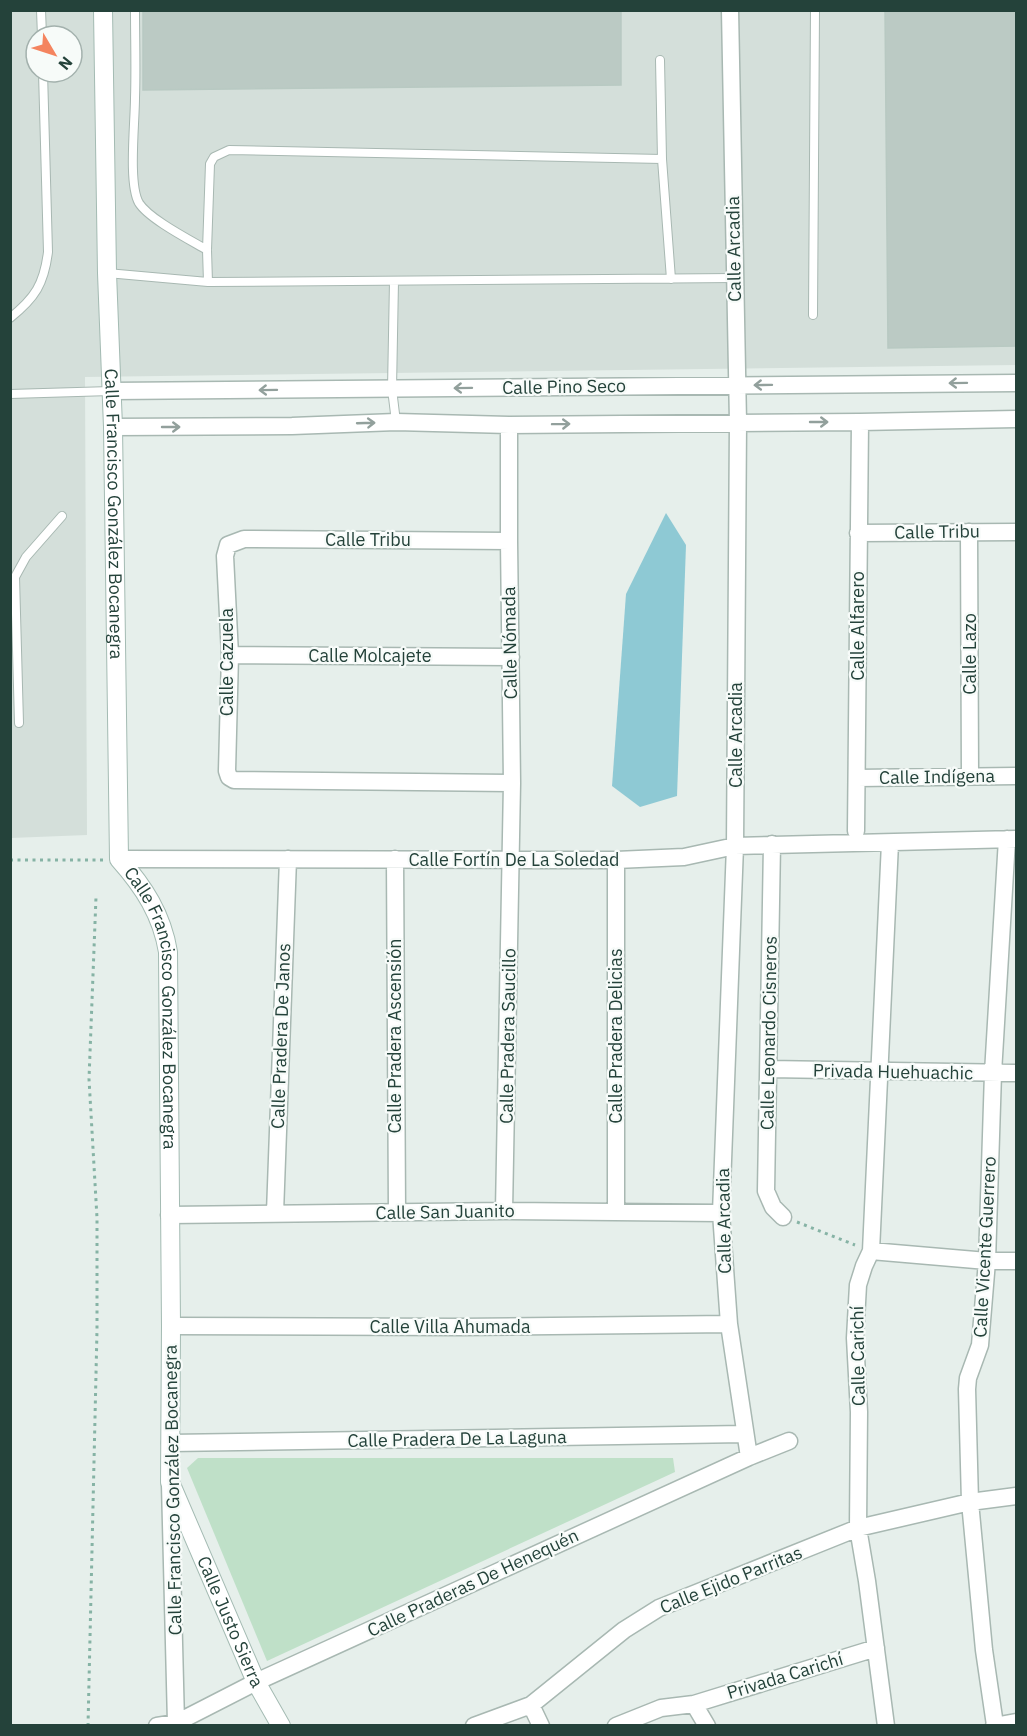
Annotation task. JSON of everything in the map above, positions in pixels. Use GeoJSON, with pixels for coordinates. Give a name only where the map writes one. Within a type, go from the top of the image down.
{"type":"FeatureCollection","features":[{"type":"Feature","properties":{"kind":"street","name":"Calle Francisco González Bocanegra"},"geometry":{"type":"LineString","coordinates":[[103,10],[107,273],[113,427],[119,859],[136,878],[156,912],[168,952],[170,1482],[176,1723]]}},
{"type":"Feature","properties":{"kind":"street","name":"Calle Arcadia"},"geometry":{"type":"LineString","coordinates":[[730,10],[738,422],[735,846],[721,1213],[729,1324],[749,1457]]}},
{"type":"Feature","properties":{"kind":"street","name":"Calle Pino Seco"},"geometry":{"type":"LineString","coordinates":[[112,391],[1017,383]]}},
{"type":"Feature","properties":{"kind":"street","name":"Calle Pino Seco"},"geometry":{"type":"LineString","coordinates":[[113,427],[291,426],[396,422],[509,425],[1017,419]]}},
{"type":"Feature","properties":{"kind":"street","name":"Calle Alfarero"},"geometry":{"type":"LineString","coordinates":[[856,831],[860,422]]}},
{"type":"Feature","properties":{"kind":"street","name":"Calle Nómada"},"geometry":{"type":"LineString","coordinates":[[509,425],[512,860]]}},
{"type":"Feature","properties":{"kind":"street","name":"Calle Lazo"},"geometry":{"type":"LineString","coordinates":[[969,532],[970,776]]}},
{"type":"Feature","properties":{"kind":"street","name":"Calle Tribu"},"geometry":{"type":"LineString","coordinates":[[858,533],[1017,532]]}},
{"type":"Feature","properties":{"kind":"street","name":"Calle Tribu"},"geometry":{"type":"LineString","coordinates":[[228,545],[244,539],[508,541]]}},
{"type":"Feature","properties":{"kind":"street","name":"Calle Cazuela"},"geometry":{"type":"LineString","coordinates":[[228,545],[225,556],[230,655],[227,771],[230,779],[512,783]]}},
{"type":"Feature","properties":{"kind":"street","name":"Calle Molcajete"},"geometry":{"type":"LineString","coordinates":[[230,655],[511,657]]}},
{"type":"Feature","properties":{"kind":"street","name":"Calle Indígena"},"geometry":{"type":"LineString","coordinates":[[857,777],[1017,776]]}},
{"type":"Feature","properties":{"kind":"street","name":"Calle Fortín De La Soledad"},"geometry":{"type":"LineString","coordinates":[[119,859],[616,860],[684,857],[735,846],[771,844],[1012,839]]}},
{"type":"Feature","properties":{"kind":"street","name":"Calle Vicente Guerrero"},"geometry":{"type":"LineString","coordinates":[[1005,1724],[984,1650],[970,1502],[966,1389],[980,1345],[987,1261],[993,1073],[1012,839]]}},
{"type":"Feature","properties":{"kind":"street","name":"Calle Carichí"},"geometry":{"type":"LineString","coordinates":[[886,1725],[858,1528],[859,1412],[855,1338],[858,1285],[871,1251],[890,843]]}},
{"type":"Feature","properties":{"kind":"street","name":"Calle Leonardo Cisneros"},"geometry":{"type":"LineString","coordinates":[[771,844],[766,1191],[773,1207],[783,1217]]}},
{"type":"Feature","properties":{"kind":"street","name":"Calle Pradera De Janos"},"geometry":{"type":"LineString","coordinates":[[274,1213],[288,859]]}},
{"type":"Feature","properties":{"kind":"street","name":"Calle Pradera Ascensión"},"geometry":{"type":"LineString","coordinates":[[395,859],[397,1212]]}},
{"type":"Feature","properties":{"kind":"street","name":"Calle Pradera Saucillo"},"geometry":{"type":"LineString","coordinates":[[504,1211],[512,860]]}},
{"type":"Feature","properties":{"kind":"street","name":"Calle Pradera Delicias"},"geometry":{"type":"LineString","coordinates":[[616,860],[616,1211]]}},
{"type":"Feature","properties":{"kind":"street","name":"Privada Huehuachic"},"geometry":{"type":"LineString","coordinates":[[769,1069],[1017,1073]]}},
{"type":"Feature","properties":{"kind":"street","name":"Calle San Juanito"},"geometry":{"type":"LineString","coordinates":[[169,1215],[504,1211],[721,1213]]}},
{"type":"Feature","properties":{"kind":"street"},"geometry":{"type":"LineString","coordinates":[[871,1251],[987,1261],[1017,1261]]}},
{"type":"Feature","properties":{"kind":"street","name":"Calle Villa Ahumada"},"geometry":{"type":"LineString","coordinates":[[171,1326],[461,1327],[729,1324]]}},
{"type":"Feature","properties":{"kind":"street","name":"Calle Pradera De La Laguna"},"geometry":{"type":"LineString","coordinates":[[170,1443],[744,1434]]}},
{"type":"Feature","properties":{"kind":"street","name":"Calle Praderas De Henequén"},"geometry":{"type":"LineString","coordinates":[[157,1725],[176,1723],[256,1682],[749,1457],[789,1441]]}},
{"type":"Feature","properties":{"kind":"street","name":"Calle Justo Sierra"},"geometry":{"type":"LineString","coordinates":[[170,1482],[256,1682],[281,1725]]}},
{"type":"Feature","properties":{"kind":"street","name":"Calle Ejido Parritas"},"geometry":{"type":"LineString","coordinates":[[474,1725],[531,1705],[624,1630],[659,1608],[858,1528],[970,1502],[1017,1496]]}},
{"type":"Feature","properties":{"kind":"street","name":"Privada Carichí"},"geometry":{"type":"LineString","coordinates":[[616,1725],[662,1708],[694,1704],[876,1648]]}},
{"type":"Feature","properties":{"kind":"street"},"geometry":{"type":"LineString","coordinates":[[694,1704],[707,1725]]}},
{"type":"Feature","properties":{"kind":"street"},"geometry":{"type":"LineString","coordinates":[[531,1705],[541,1725]]}},
{"type":"Feature","properties":{"kind":"lane"},"geometry":{"type":"LineString","coordinates":[[135,10],[134,191],[140,205],[147,212],[207,250]]}},
{"type":"Feature","properties":{"kind":"lane"},"geometry":{"type":"LineString","coordinates":[[813,315],[815,10]]}},
{"type":"Feature","properties":{"kind":"lane"},"geometry":{"type":"LineString","coordinates":[[660,60],[662,159],[671,279]]}},
{"type":"Feature","properties":{"kind":"lane"},"geometry":{"type":"LineString","coordinates":[[10,318],[33,295],[45,274],[48,252],[43,84]]}},
{"type":"Feature","properties":{"kind":"lane"},"geometry":{"type":"LineString","coordinates":[[208,282],[210,164],[214,157],[228,150],[662,159]]}},
{"type":"Feature","properties":{"kind":"lane"},"geometry":{"type":"LineString","coordinates":[[107,273],[208,282],[735,279]]}},
{"type":"Feature","properties":{"kind":"lane"},"geometry":{"type":"LineString","coordinates":[[394,281],[392,388],[396,422]]}},
{"type":"Feature","properties":{"kind":"lane"},"geometry":{"type":"LineString","coordinates":[[10,394],[112,391]]}},
{"type":"Feature","properties":{"kind":"lane"},"geometry":{"type":"LineString","coordinates":[[19,723],[15,578],[26,557],[62,516]]}},
{"type":"Feature","properties":{"kind":"path"},"geometry":{"type":"LineString","coordinates":[[10,860],[119,859]]}},
{"type":"Feature","properties":{"kind":"path","name":"Calle Francisco González Bocanegra"},"geometry":{"type":"LineString","coordinates":[[88,1725],[97,1252],[89,1079],[96,897]]}},
{"type":"Feature","properties":{"kind":"path"},"geometry":{"type":"LineString","coordinates":[[783,1217],[871,1251]]}},
{"type":"Feature","properties":{"kind":"shaded area"},"geometry":{"type":"Polygon","coordinates":[[[10,11],[1016,11],[1016,365],[85,377],[87,835],[11,838],[10,11]]]}},
{"type":"Feature","properties":{"kind":"green space"},"geometry":{"type":"Polygon","coordinates":[[[198,1458],[673,1458],[675,1472],[267,1661],[187,1468],[198,1458]]]}},
{"type":"Feature","properties":{"kind":"water"},"geometry":{"type":"Polygon","coordinates":[[[666,513],[686,545],[677,796],[640,807],[612,786],[626,594],[666,513]]]}},
{"type":"Feature","properties":{"kind":"building"},"geometry":{"type":"Polygon","coordinates":[[[143,10],[621,10],[621,85],[143,90],[143,10]]]}},
{"type":"Feature","properties":{"kind":"building"},"geometry":{"type":"Polygon","coordinates":[[[885,10],[1017,10],[1017,346],[888,348],[885,10]]]}}]}
